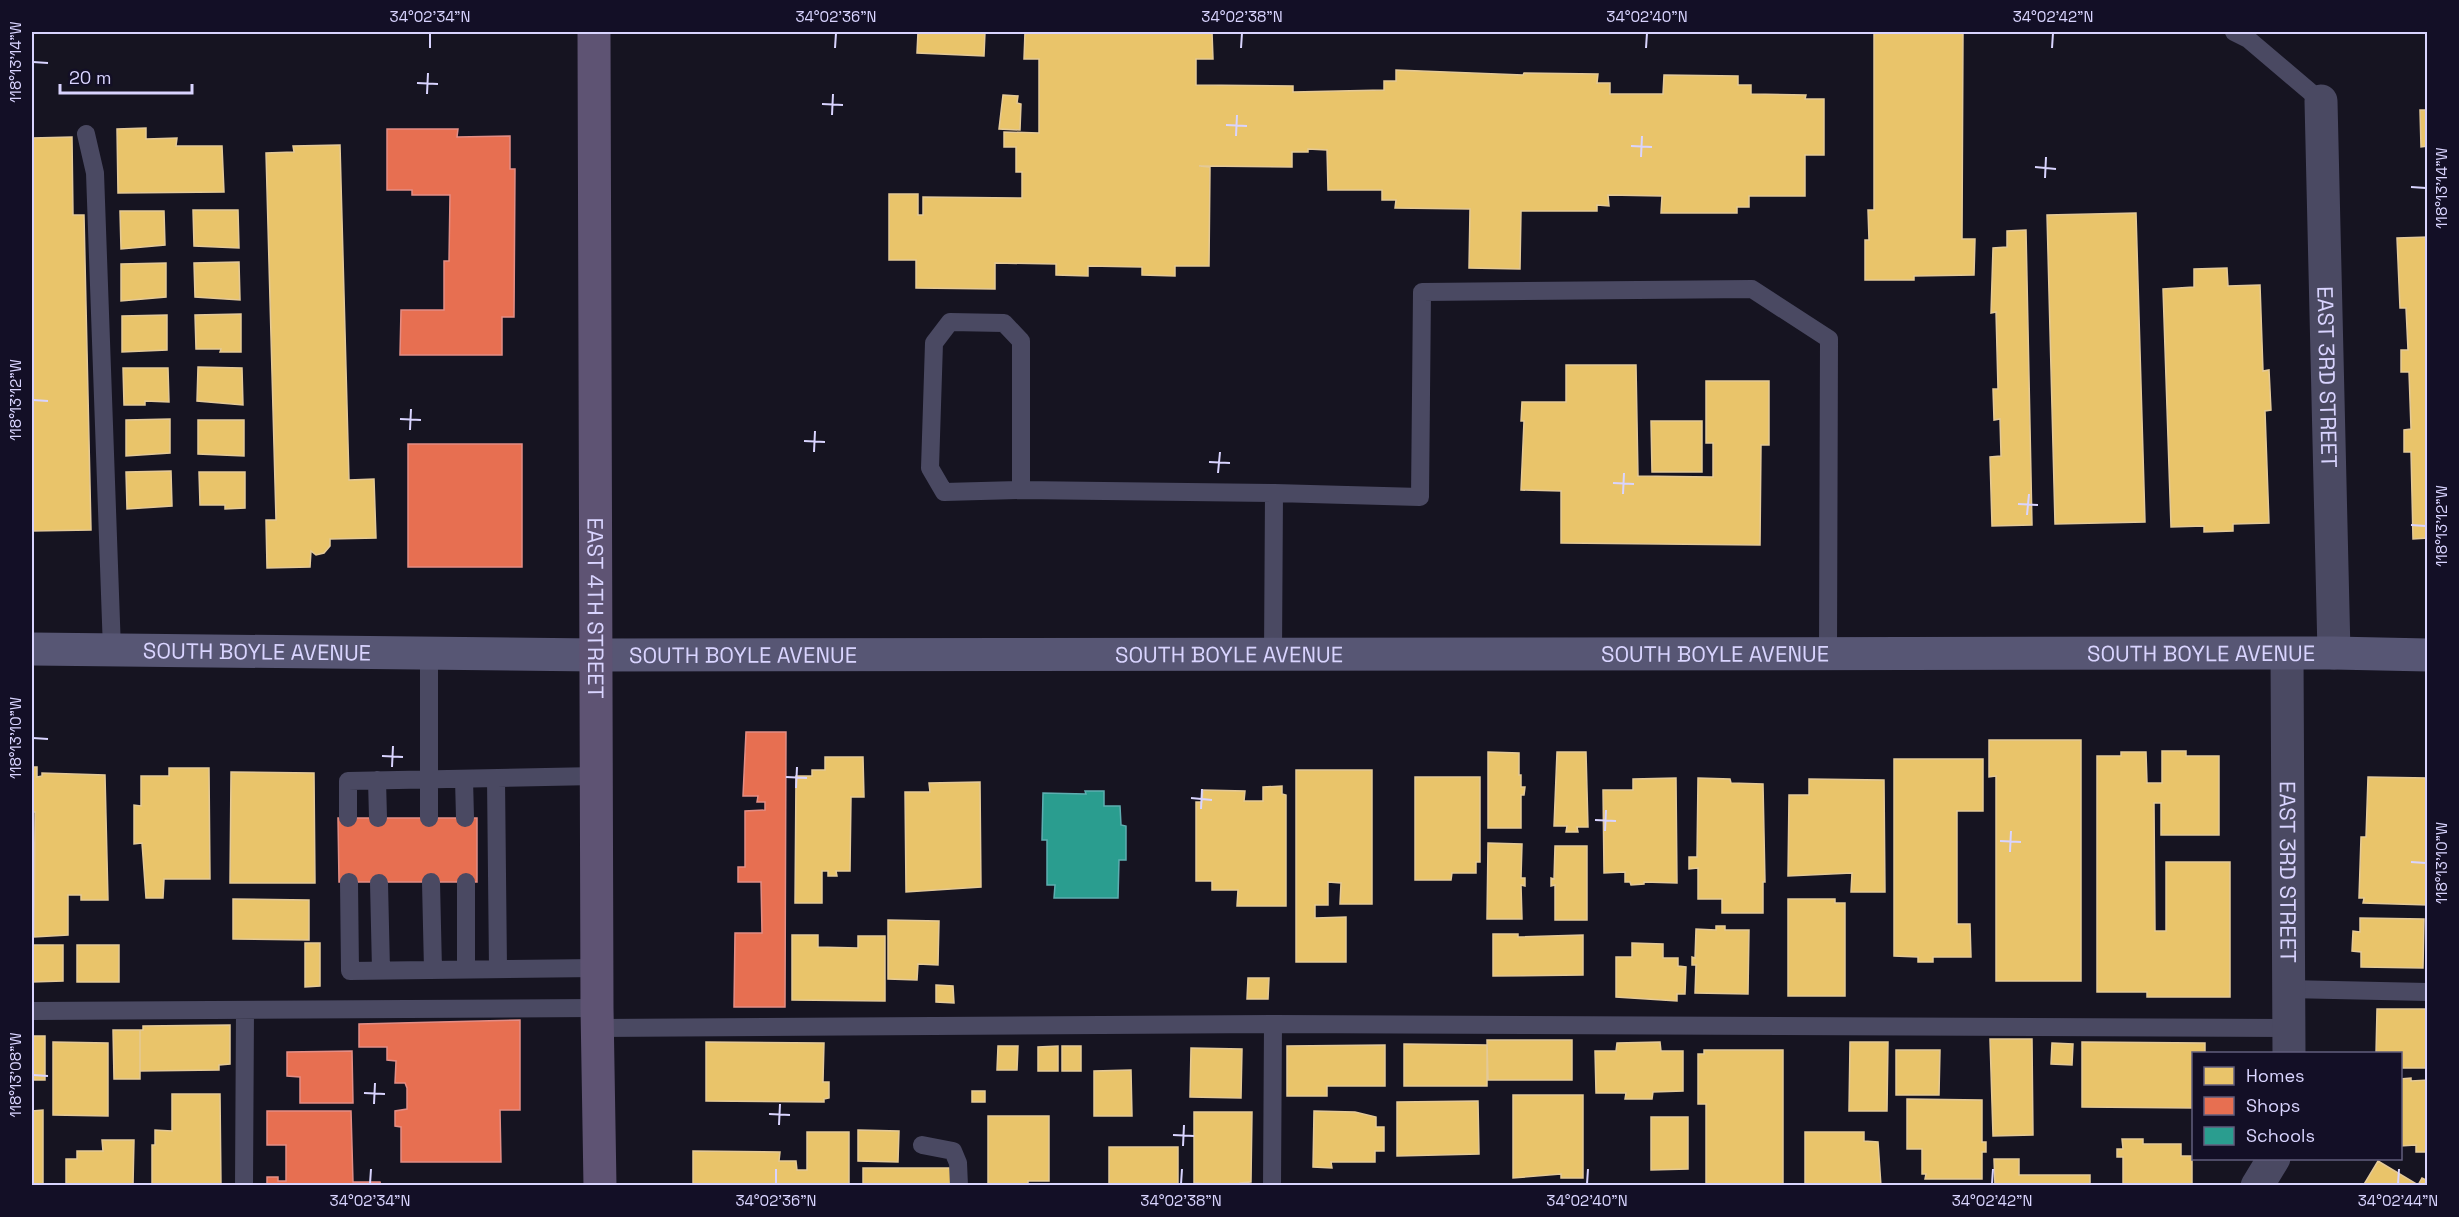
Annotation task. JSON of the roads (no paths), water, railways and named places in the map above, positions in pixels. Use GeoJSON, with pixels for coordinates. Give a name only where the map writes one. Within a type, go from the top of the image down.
{"type":"FeatureCollection","features":[{"type":"Feature","properties":{"kind":"main road","name":"EAST 4TH STREET"},"geometry":{"type":"LineString","coordinates":[[594,32],[597,1018],[600,1185]]}},
{"type":"Feature","properties":{"kind":"main road","name":"SOUTH BOYLE AVENUE"},"geometry":{"type":"LineString","coordinates":[[32,649],[596,655],[2334,653],[2427,655]]}},
{"type":"Feature","properties":{"kind":"street","name":"EAST 3RD STREET"},"geometry":{"type":"LineString","coordinates":[[2321,101],[2334,653]]}},
{"type":"Feature","properties":{"kind":"street","name":"EAST 3RD STREET"},"geometry":{"type":"LineString","coordinates":[[2287,654],[2288,1041]]}},
{"type":"Feature","properties":{"kind":"street"},"geometry":{"type":"LineString","coordinates":[[2257,1185],[2273,1160]]}},
{"type":"Feature","properties":{"kind":"lane"},"geometry":{"type":"LineString","coordinates":[[2234,32],[2248,39],[2321,101]]}},
{"type":"Feature","properties":{"kind":"lane"},"geometry":{"type":"LineString","coordinates":[[86,134],[95,173],[112,650]]}},
{"type":"Feature","properties":{"kind":"lane"},"geometry":{"type":"LineString","coordinates":[[1021,490],[1021,341],[1004,323],[950,322],[934,343],[930,468],[944,492],[1021,490],[1419,497],[1422,292],[1752,289],[1829,339],[1828,654]]}},
{"type":"Feature","properties":{"kind":"lane"},"geometry":{"type":"LineString","coordinates":[[1273,655],[1274,493]]}},
{"type":"Feature","properties":{"kind":"lane"},"geometry":{"type":"LineString","coordinates":[[429,653],[429,818]]}},
{"type":"Feature","properties":{"kind":"lane"},"geometry":{"type":"LineString","coordinates":[[348,818],[348,781],[596,776]]}},
{"type":"Feature","properties":{"kind":"lane"},"geometry":{"type":"LineString","coordinates":[[464,779],[465,818]]}},
{"type":"Feature","properties":{"kind":"lane"},"geometry":{"type":"LineString","coordinates":[[496,779],[498,969]]}},
{"type":"Feature","properties":{"kind":"lane"},"geometry":{"type":"LineString","coordinates":[[377,780],[378,818]]}},
{"type":"Feature","properties":{"kind":"lane"},"geometry":{"type":"LineString","coordinates":[[350,882],[350,971],[597,968]]}},
{"type":"Feature","properties":{"kind":"lane"},"geometry":{"type":"LineString","coordinates":[[430,882],[432,970]]}},
{"type":"Feature","properties":{"kind":"lane"},"geometry":{"type":"LineString","coordinates":[[466,882],[466,969]]}},
{"type":"Feature","properties":{"kind":"lane"},"geometry":{"type":"LineString","coordinates":[[379,883],[381,970]]}},
{"type":"Feature","properties":{"kind":"lane"},"geometry":{"type":"LineString","coordinates":[[2287,989],[2427,992]]}},
{"type":"Feature","properties":{"kind":"lane"},"geometry":{"type":"LineString","coordinates":[[244,1185],[245,1010]]}},
{"type":"Feature","properties":{"kind":"lane"},"geometry":{"type":"LineString","coordinates":[[32,1011],[245,1010],[597,1018],[1273,1024],[2288,1041]]}},
{"type":"Feature","properties":{"kind":"lane"},"geometry":{"type":"LineString","coordinates":[[1272,1185],[1273,1024]]}},
{"type":"Feature","properties":{"kind":"lane"},"geometry":{"type":"LineString","coordinates":[[922,1145],[953,1152],[958,1163],[959,1185]]}}]}
